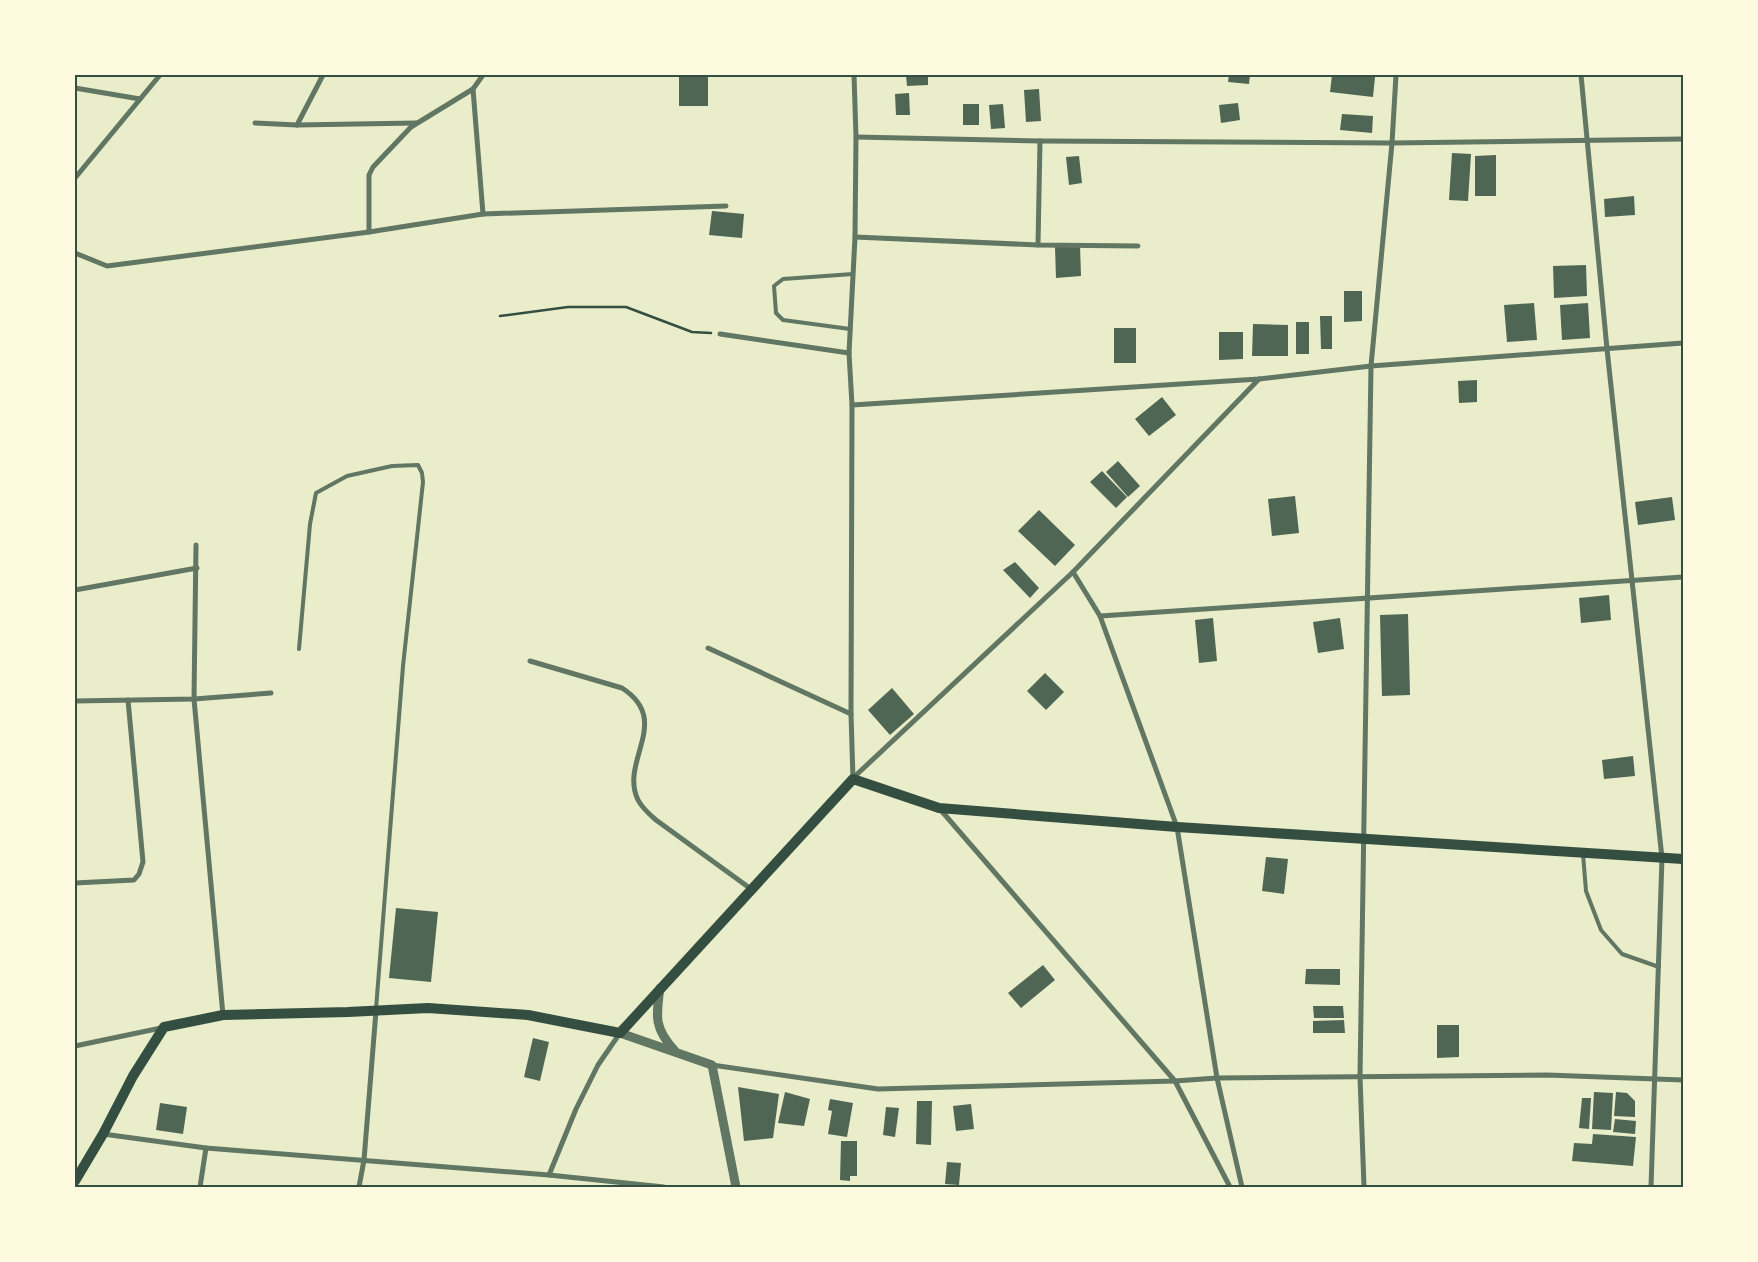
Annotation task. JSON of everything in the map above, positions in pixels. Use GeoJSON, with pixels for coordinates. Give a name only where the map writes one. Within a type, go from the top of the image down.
{"type":"FeatureCollection","features":[{"type":"Feature","properties":{"kind":"main road"},"geometry":{"type":"LineString","coordinates":[[75,1181],[103,1134],[133,1076],[164,1027],[223,1015],[428,1008],[528,1015],[620,1033],[853,779],[939,808],[1177,827],[1683,860]]}},
{"type":"Feature","properties":{"kind":"street"},"geometry":{"type":"LineString","coordinates":[[75,178],[160,75]]}},
{"type":"Feature","properties":{"kind":"street"},"geometry":{"type":"LineString","coordinates":[[297,125],[323,75]]}},
{"type":"Feature","properties":{"kind":"street"},"geometry":{"type":"LineString","coordinates":[[368,232],[369,179],[371,170],[416,123],[473,89],[484,75]]}},
{"type":"Feature","properties":{"kind":"street"},"geometry":{"type":"LineString","coordinates":[[853,779],[851,714],[852,405],[849,353],[855,237],[856,137],[854,75]]}},
{"type":"Feature","properties":{"kind":"street"},"geometry":{"type":"LineString","coordinates":[[1364,1187],[1360,1077],[1371,366],[1392,143],[1396,75]]}},
{"type":"Feature","properties":{"kind":"street"},"geometry":{"type":"LineString","coordinates":[[1581,75],[1607,349],[1662,858],[1651,1187]]}},
{"type":"Feature","properties":{"kind":"street"},"geometry":{"type":"LineString","coordinates":[[75,88],[140,99]]}},
{"type":"Feature","properties":{"kind":"street"},"geometry":{"type":"LineString","coordinates":[[473,89],[483,214]]}},
{"type":"Feature","properties":{"kind":"street"},"geometry":{"type":"LineString","coordinates":[[255,123],[297,125],[416,123]]}},
{"type":"Feature","properties":{"kind":"street"},"geometry":{"type":"LineString","coordinates":[[856,137],[1040,141],[1392,143],[1683,139]]}},
{"type":"Feature","properties":{"kind":"street"},"geometry":{"type":"LineString","coordinates":[[1038,245],[1040,141]]}},
{"type":"Feature","properties":{"kind":"street"},"geometry":{"type":"LineString","coordinates":[[75,253],[107,266],[368,232],[483,214],[726,206]]}},
{"type":"Feature","properties":{"kind":"street"},"geometry":{"type":"LineString","coordinates":[[855,237],[1038,245],[1138,246]]}},
{"type":"Feature","properties":{"kind":"street"},"geometry":{"type":"LineString","coordinates":[[720,334],[849,353]]}},
{"type":"Feature","properties":{"kind":"street"},"geometry":{"type":"LineString","coordinates":[[852,405],[1259,379],[1371,366],[1683,343]]}},
{"type":"Feature","properties":{"kind":"street"},"geometry":{"type":"LineString","coordinates":[[853,779],[1073,572],[1259,379]]}},
{"type":"Feature","properties":{"kind":"street"},"geometry":{"type":"LineString","coordinates":[[196,544],[194,699],[223,1015]]}},
{"type":"Feature","properties":{"kind":"street"},"geometry":{"type":"LineString","coordinates":[[75,590],[197,568]]}},
{"type":"Feature","properties":{"kind":"street"},"geometry":{"type":"LineString","coordinates":[[1073,572],[1100,616],[1177,827],[1217,1078],[1242,1187]]}},
{"type":"Feature","properties":{"kind":"street"},"geometry":{"type":"LineString","coordinates":[[1100,616],[1683,577]]}},
{"type":"Feature","properties":{"kind":"street"},"geometry":{"type":"LineString","coordinates":[[708,648],[851,714]]}},
{"type":"Feature","properties":{"kind":"street"},"geometry":{"type":"LineString","coordinates":[[530,661],[622,688],[631,694],[640,705],[644,715],[645,726],[634,785],[637,798],[644,810],[751,889]]}},
{"type":"Feature","properties":{"kind":"street"},"geometry":{"type":"LineString","coordinates":[[75,701],[194,699],[271,693]]}},
{"type":"Feature","properties":{"kind":"street"},"geometry":{"type":"LineString","coordinates":[[75,883],[134,880],[139,874],[143,862],[128,700]]}},
{"type":"Feature","properties":{"kind":"street"},"geometry":{"type":"LineString","coordinates":[[939,808],[1175,1081],[1230,1187]]}},
{"type":"Feature","properties":{"kind":"street"},"geometry":{"type":"LineString","coordinates":[[660,988],[656,1015],[663,1038],[676,1053]]}},
{"type":"Feature","properties":{"kind":"street"},"geometry":{"type":"LineString","coordinates":[[359,1187],[364,1160],[376,1011]]}},
{"type":"Feature","properties":{"kind":"street"},"geometry":{"type":"LineString","coordinates":[[75,1046],[164,1027]]}},
{"type":"Feature","properties":{"kind":"street"},"geometry":{"type":"LineString","coordinates":[[549,1175],[576,1109],[598,1065],[620,1033],[712,1065],[878,1089],[1175,1081],[1217,1078],[1546,1075],[1683,1080]]}},
{"type":"Feature","properties":{"kind":"street"},"geometry":{"type":"LineString","coordinates":[[712,1065],[736,1187]]}},
{"type":"Feature","properties":{"kind":"street"},"geometry":{"type":"LineString","coordinates":[[103,1134],[206,1148],[549,1175],[664,1187]]}},
{"type":"Feature","properties":{"kind":"street"},"geometry":{"type":"LineString","coordinates":[[200,1187],[206,1148]]}},
{"type":"Feature","properties":{"kind":"lane"},"geometry":{"type":"LineString","coordinates":[[850,329],[783,320],[776,313],[774,286],[784,279],[853,274]]}},
{"type":"Feature","properties":{"kind":"lane"},"geometry":{"type":"LineString","coordinates":[[299,649],[310,524],[316,493],[347,476],[392,466],[418,465],[422,473],[423,482],[403,666],[376,1011]]}},
{"type":"Feature","properties":{"kind":"lane"},"geometry":{"type":"LineString","coordinates":[[1583,853],[1586,891],[1601,930],[1622,954],[1659,967]]}},
{"type":"Feature","properties":{"kind":"path"},"geometry":{"type":"LineString","coordinates":[[500,316],[568,307],[626,307],[692,332],[720,334]]}},
{"type":"Feature","properties":{"kind":"building"},"geometry":{"type":"Polygon","coordinates":[[[679,75],[708,75],[708,106],[679,106],[679,75]]]}},
{"type":"Feature","properties":{"kind":"building"},"geometry":{"type":"Polygon","coordinates":[[[906,75],[928,75],[928,85],[907,86],[906,75]]]}},
{"type":"Feature","properties":{"kind":"building"},"geometry":{"type":"Polygon","coordinates":[[[1229,75],[1250,75],[1249,84],[1228,82],[1229,75]]]}},
{"type":"Feature","properties":{"kind":"building"},"geometry":{"type":"Polygon","coordinates":[[[1332,75],[1375,77],[1373,97],[1330,92],[1332,75]]]}},
{"type":"Feature","properties":{"kind":"building"},"geometry":{"type":"Polygon","coordinates":[[[1039,89],[1041,121],[1026,122],[1024,90],[1039,89]]]}},
{"type":"Feature","properties":{"kind":"building"},"geometry":{"type":"Polygon","coordinates":[[[909,93],[910,115],[896,115],[895,94],[909,93]]]}},
{"type":"Feature","properties":{"kind":"building"},"geometry":{"type":"Polygon","coordinates":[[[1238,103],[1240,120],[1221,123],[1219,105],[1238,103]]]}},
{"type":"Feature","properties":{"kind":"building"},"geometry":{"type":"Polygon","coordinates":[[[963,104],[979,104],[979,125],[963,125],[963,104]]]}},
{"type":"Feature","properties":{"kind":"building"},"geometry":{"type":"Polygon","coordinates":[[[1003,104],[1005,128],[991,129],[989,105],[1003,104]]]}},
{"type":"Feature","properties":{"kind":"building"},"geometry":{"type":"Polygon","coordinates":[[[1342,114],[1373,116],[1372,133],[1340,130],[1342,114]]]}},
{"type":"Feature","properties":{"kind":"building"},"geometry":{"type":"Polygon","coordinates":[[[1452,153],[1471,154],[1468,201],[1449,200],[1452,153]]]}},
{"type":"Feature","properties":{"kind":"building"},"geometry":{"type":"Polygon","coordinates":[[[1496,155],[1496,196],[1475,196],[1475,156],[1496,155]]]}},
{"type":"Feature","properties":{"kind":"building"},"geometry":{"type":"Polygon","coordinates":[[[1079,156],[1082,183],[1069,185],[1066,157],[1079,156]]]}},
{"type":"Feature","properties":{"kind":"building"},"geometry":{"type":"Polygon","coordinates":[[[1634,196],[1635,215],[1605,217],[1604,199],[1634,196]]]}},
{"type":"Feature","properties":{"kind":"building"},"geometry":{"type":"Polygon","coordinates":[[[712,211],[744,214],[742,238],[709,235],[712,211]]]}},
{"type":"Feature","properties":{"kind":"building"},"geometry":{"type":"Polygon","coordinates":[[[1080,246],[1081,276],[1056,278],[1055,247],[1080,246]]]}},
{"type":"Feature","properties":{"kind":"building"},"geometry":{"type":"Polygon","coordinates":[[[1586,265],[1587,296],[1554,298],[1553,266],[1586,265]]]}},
{"type":"Feature","properties":{"kind":"building"},"geometry":{"type":"Polygon","coordinates":[[[1344,291],[1362,291],[1362,321],[1344,322],[1344,291]]]}},
{"type":"Feature","properties":{"kind":"building"},"geometry":{"type":"Polygon","coordinates":[[[1534,303],[1537,340],[1507,342],[1504,305],[1534,303]]]}},
{"type":"Feature","properties":{"kind":"building"},"geometry":{"type":"Polygon","coordinates":[[[1588,303],[1590,338],[1562,340],[1560,305],[1588,303]]]}},
{"type":"Feature","properties":{"kind":"building"},"geometry":{"type":"Polygon","coordinates":[[[1320,316],[1332,316],[1332,349],[1321,349],[1320,316]]]}},
{"type":"Feature","properties":{"kind":"building"},"geometry":{"type":"Polygon","coordinates":[[[1296,322],[1309,322],[1309,354],[1296,354],[1296,322]]]}},
{"type":"Feature","properties":{"kind":"building"},"geometry":{"type":"Polygon","coordinates":[[[1253,324],[1288,325],[1288,356],[1252,356],[1253,324]]]}},
{"type":"Feature","properties":{"kind":"building"},"geometry":{"type":"Polygon","coordinates":[[[1114,328],[1136,328],[1136,363],[1114,363],[1114,328]]]}},
{"type":"Feature","properties":{"kind":"building"},"geometry":{"type":"Polygon","coordinates":[[[1219,332],[1243,332],[1243,359],[1219,360],[1219,332]]]}},
{"type":"Feature","properties":{"kind":"building"},"geometry":{"type":"Polygon","coordinates":[[[1477,380],[1477,402],[1459,403],[1458,381],[1477,380]]]}},
{"type":"Feature","properties":{"kind":"building"},"geometry":{"type":"Polygon","coordinates":[[[1162,397],[1176,415],[1149,436],[1135,419],[1162,397]]]}},
{"type":"Feature","properties":{"kind":"building"},"geometry":{"type":"Polygon","coordinates":[[[1118,461],[1140,486],[1128,497],[1106,472],[1118,461]]]}},
{"type":"Feature","properties":{"kind":"building"},"geometry":{"type":"Polygon","coordinates":[[[1102,471],[1127,497],[1116,508],[1090,482],[1102,471]]]}},
{"type":"Feature","properties":{"kind":"building"},"geometry":{"type":"Polygon","coordinates":[[[1295,496],[1299,533],[1272,536],[1268,499],[1295,496]]]}},
{"type":"Feature","properties":{"kind":"building"},"geometry":{"type":"Polygon","coordinates":[[[1672,497],[1675,520],[1638,525],[1635,502],[1672,497]]]}},
{"type":"Feature","properties":{"kind":"building"},"geometry":{"type":"Polygon","coordinates":[[[1039,510],[1075,545],[1055,566],[1018,531],[1039,510]]]}},
{"type":"Feature","properties":{"kind":"building"},"geometry":{"type":"Polygon","coordinates":[[[1015,562],[1039,588],[1030,598],[1003,570],[1015,562]]]}},
{"type":"Feature","properties":{"kind":"building"},"geometry":{"type":"Polygon","coordinates":[[[1609,595],[1611,620],[1581,623],[1579,598],[1609,595]]]}},
{"type":"Feature","properties":{"kind":"building"},"geometry":{"type":"Polygon","coordinates":[[[1408,614],[1410,695],[1382,696],[1380,615],[1408,614]]]}},
{"type":"Feature","properties":{"kind":"building"},"geometry":{"type":"Polygon","coordinates":[[[1213,618],[1217,661],[1199,663],[1195,620],[1213,618]]]}},
{"type":"Feature","properties":{"kind":"building"},"geometry":{"type":"Polygon","coordinates":[[[1340,618],[1344,649],[1318,653],[1313,622],[1340,618]]]}},
{"type":"Feature","properties":{"kind":"building"},"geometry":{"type":"Polygon","coordinates":[[[1045,673],[1064,692],[1046,710],[1027,691],[1045,673]]]}},
{"type":"Feature","properties":{"kind":"building"},"geometry":{"type":"Polygon","coordinates":[[[892,688],[914,714],[890,735],[868,710],[892,688]]]}},
{"type":"Feature","properties":{"kind":"building"},"geometry":{"type":"Polygon","coordinates":[[[1633,756],[1635,776],[1604,779],[1602,760],[1633,756]]]}},
{"type":"Feature","properties":{"kind":"building"},"geometry":{"type":"Polygon","coordinates":[[[1266,857],[1288,859],[1284,894],[1262,891],[1266,857]]]}},
{"type":"Feature","properties":{"kind":"building"},"geometry":{"type":"Polygon","coordinates":[[[396,908],[438,912],[431,982],[389,978],[396,908]]]}},
{"type":"Feature","properties":{"kind":"building"},"geometry":{"type":"Polygon","coordinates":[[[1043,965],[1055,980],[1021,1008],[1008,993],[1043,965]]]}},
{"type":"Feature","properties":{"kind":"building"},"geometry":{"type":"Polygon","coordinates":[[[1306,969],[1340,969],[1340,985],[1305,984],[1306,969]]]}},
{"type":"Feature","properties":{"kind":"building"},"geometry":{"type":"Polygon","coordinates":[[[1313,1006],[1343,1006],[1344,1018],[1314,1018],[1313,1006]]]}},
{"type":"Feature","properties":{"kind":"building"},"geometry":{"type":"Polygon","coordinates":[[[1344,1020],[1345,1033],[1313,1033],[1313,1021],[1344,1020]]]}},
{"type":"Feature","properties":{"kind":"building"},"geometry":{"type":"Polygon","coordinates":[[[1437,1025],[1459,1025],[1459,1057],[1437,1058],[1437,1025]]]}},
{"type":"Feature","properties":{"kind":"building"},"geometry":{"type":"Polygon","coordinates":[[[533,1038],[549,1042],[540,1081],[524,1077],[533,1038]]]}},
{"type":"Feature","properties":{"kind":"building"},"geometry":{"type":"Polygon","coordinates":[[[738,1087],[779,1094],[773,1138],[744,1141],[738,1087]]]}},
{"type":"Feature","properties":{"kind":"building"},"geometry":{"type":"Polygon","coordinates":[[[785,1092],[810,1099],[804,1126],[778,1123],[785,1092]]]}},
{"type":"Feature","properties":{"kind":"building"},"geometry":{"type":"Polygon","coordinates":[[[1594,1092],[1613,1093],[1611,1130],[1592,1129],[1594,1092]]]}},
{"type":"Feature","properties":{"kind":"building"},"geometry":{"type":"Polygon","coordinates":[[[1616,1092],[1627,1093],[1635,1101],[1635,1117],[1614,1116],[1616,1092]]]}},
{"type":"Feature","properties":{"kind":"building"},"geometry":{"type":"Polygon","coordinates":[[[1582,1098],[1591,1098],[1589,1129],[1579,1128],[1582,1098]]]}},
{"type":"Feature","properties":{"kind":"building"},"geometry":{"type":"Polygon","coordinates":[[[830,1099],[853,1103],[847,1137],[828,1134],[832,1111],[828,1110],[830,1099]]]}},
{"type":"Feature","properties":{"kind":"building"},"geometry":{"type":"Polygon","coordinates":[[[917,1101],[932,1101],[931,1145],[916,1144],[917,1101]]]}},
{"type":"Feature","properties":{"kind":"building"},"geometry":{"type":"Polygon","coordinates":[[[160,1103],[187,1107],[183,1134],[156,1130],[160,1103]]]}},
{"type":"Feature","properties":{"kind":"building"},"geometry":{"type":"Polygon","coordinates":[[[971,1104],[974,1129],[956,1131],[953,1106],[971,1104]]]}},
{"type":"Feature","properties":{"kind":"building"},"geometry":{"type":"Polygon","coordinates":[[[886,1107],[899,1108],[895,1137],[883,1135],[886,1107]]]}},
{"type":"Feature","properties":{"kind":"building"},"geometry":{"type":"Polygon","coordinates":[[[1615,1119],[1636,1121],[1635,1134],[1613,1132],[1615,1119]]]}},
{"type":"Feature","properties":{"kind":"building"},"geometry":{"type":"Polygon","coordinates":[[[1593,1134],[1636,1137],[1633,1166],[1572,1161],[1574,1143],[1592,1144],[1593,1134]]]}},
{"type":"Feature","properties":{"kind":"building"},"geometry":{"type":"Polygon","coordinates":[[[841,1141],[857,1141],[857,1176],[850,1176],[850,1181],[840,1180],[841,1141]]]}},
{"type":"Feature","properties":{"kind":"building"},"geometry":{"type":"Polygon","coordinates":[[[947,1162],[961,1163],[959,1185],[945,1184],[947,1162]]]}}]}
